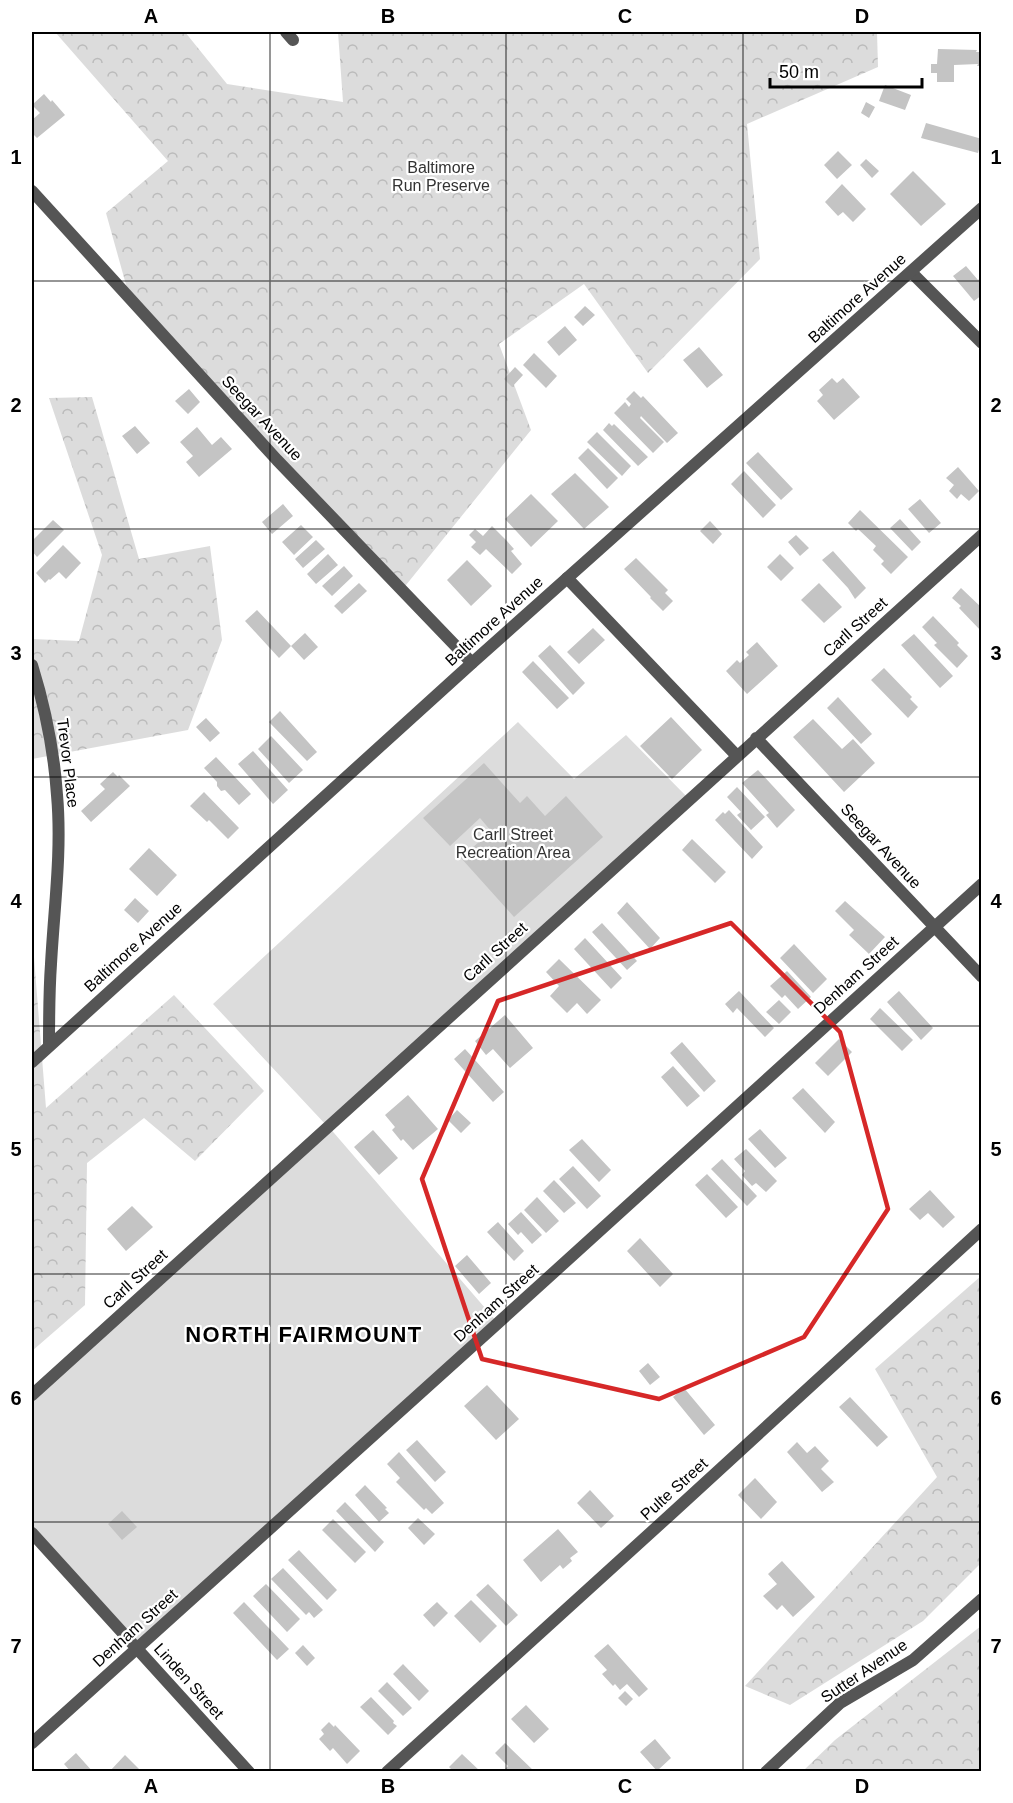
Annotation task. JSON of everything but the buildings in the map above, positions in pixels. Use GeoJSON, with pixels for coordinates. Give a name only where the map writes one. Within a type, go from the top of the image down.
{"type":"FeatureCollection","features":[{"type":"Feature","properties":{"kind":"street","name":"Seegar Avenue"},"geometry":{"type":"LineString","coordinates":[[32,191],[277,460],[472,663]]}},
{"type":"Feature","properties":{"kind":"street","name":"Baltimore Avenue"},"geometry":{"type":"LineString","coordinates":[[32,1062],[472,663],[981,208]]}},
{"type":"Feature","properties":{"kind":"street"},"geometry":{"type":"LineString","coordinates":[[911,272],[981,343]]}},
{"type":"Feature","properties":{"kind":"street","name":"Carll Street"},"geometry":{"type":"LineString","coordinates":[[32,1395],[981,535]]}},
{"type":"Feature","properties":{"kind":"street"},"geometry":{"type":"LineString","coordinates":[[567,578],[737,756]]}},
{"type":"Feature","properties":{"kind":"street","name":"Trevor Place"},"geometry":{"type":"LineString","coordinates":[[32,665],[50,739],[57,795],[59,842],[51,964],[49,1047]]}},
{"type":"Feature","properties":{"kind":"street","name":"Seegar Avenue"},"geometry":{"type":"LineString","coordinates":[[756,738],[981,977]]}},
{"type":"Feature","properties":{"kind":"street","name":"Denham Street"},"geometry":{"type":"LineString","coordinates":[[32,1743],[981,884]]}},
{"type":"Feature","properties":{"kind":"street","name":"Pulte Street"},"geometry":{"type":"LineString","coordinates":[[387,1772],[981,1229]]}},
{"type":"Feature","properties":{"kind":"street","name":"Linden Street"},"geometry":{"type":"LineString","coordinates":[[32,1533],[249,1772]]}},
{"type":"Feature","properties":{"kind":"street","name":"Sutter Avenue"},"geometry":{"type":"LineString","coordinates":[[766,1772],[840,1703],[913,1660],[981,1599]]}},
{"type":"Feature","properties":{"kind":"highlighted area"},"geometry":{"type":"Polygon","coordinates":[[[731,923],[840,1032],[888,1209],[804,1337],[659,1399],[482,1359],[422,1179],[498,1001],[731,923]]]}},
{"type":"Feature","properties":{"kind":"green space","name":"Baltimore Run Preserve"},"geometry":{"type":"Polygon","coordinates":[[[55,32],[185,32],[227,84],[343,102],[338,32],[877,32],[878,67],[747,124],[760,259],[648,373],[584,284],[499,344],[531,430],[402,590],[130,299],[106,213],[168,161],[55,32]]]}},
{"type":"Feature","properties":{"kind":"green space"},"geometry":{"type":"Polygon","coordinates":[[[92,397],[139,559],[210,546],[222,640],[188,730],[32,759],[32,639],[79,641],[102,555],[49,398],[92,397]]]}},
{"type":"Feature","properties":{"kind":"green space","name":"Carll Street Recreation Area"},"geometry":{"type":"Polygon","coordinates":[[[518,722],[574,779],[626,735],[689,799],[328,1126],[498,1323],[137,1648],[32,1533],[32,1395],[327,1126],[213,1004],[518,722]]]}},
{"type":"Feature","properties":{"kind":"green space"},"geometry":{"type":"Polygon","coordinates":[[[32,932],[46,1108],[174,995],[264,1091],[195,1161],[144,1118],[87,1163],[85,1305],[32,1351],[32,932]]]}},
{"type":"Feature","properties":{"kind":"green space"},"geometry":{"type":"Polygon","coordinates":[[[981,1276],[981,1563],[923,1621],[790,1705],[745,1686],[937,1477],[875,1369],[981,1276]]]}},
{"type":"Feature","properties":{"kind":"green space"},"geometry":{"type":"Polygon","coordinates":[[[981,1626],[981,1771],[803,1771],[835,1740],[981,1626]]]}},
{"type":"Feature","properties":{"kind":"district","name":"NORTH FAIRMOUNT"},"geometry":{"type":"Point","coordinates":[304,1334]}}]}
